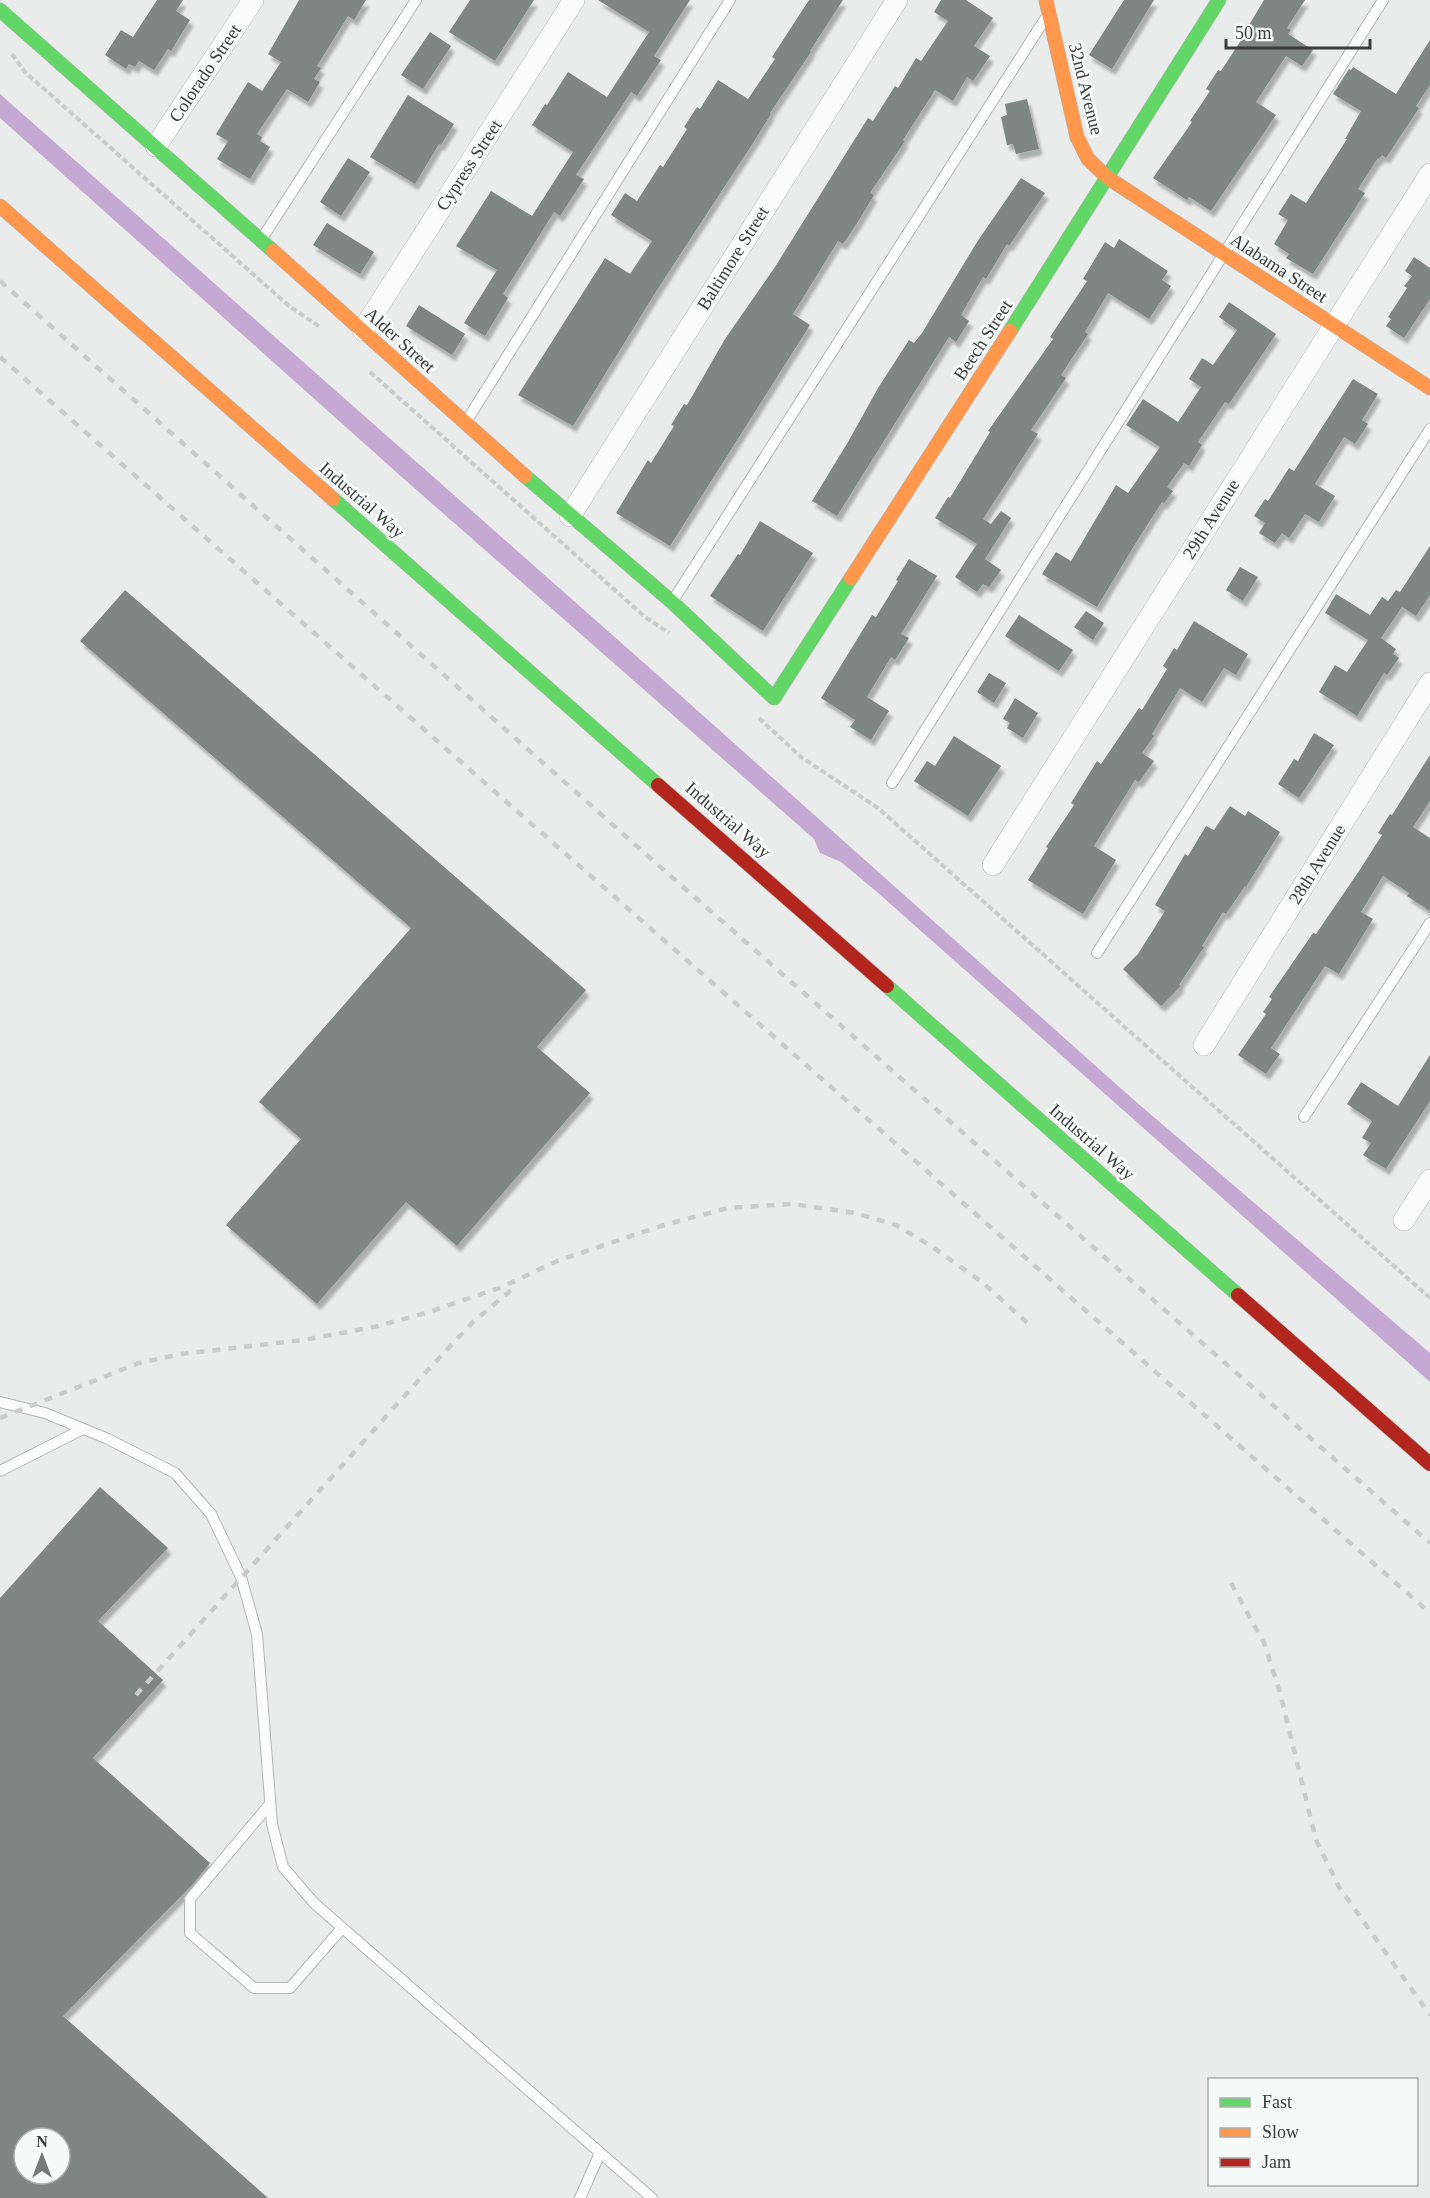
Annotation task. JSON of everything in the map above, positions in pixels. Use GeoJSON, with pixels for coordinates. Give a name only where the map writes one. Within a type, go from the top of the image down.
{"type":"FeatureCollection","features":[{"type":"Feature","properties":{"kind":"street","name":"Colorado Street"},"geometry":{"type":"LineString","coordinates":[[156,146],[253,0]]}},
{"type":"Feature","properties":{"kind":"street","name":"Cypress Street"},"geometry":{"type":"LineString","coordinates":[[363,330],[574,0]]}},
{"type":"Feature","properties":{"kind":"street","name":"Baltimore Street"},"geometry":{"type":"LineString","coordinates":[[570,516],[897,0]]}},
{"type":"Feature","properties":{"kind":"street","name":"Beech Street"},"geometry":{"type":"LineString","coordinates":[[774,698],[1108,178],[1219,0]]}},
{"type":"Feature","properties":{"kind":"street","name":"32nd Avenue"},"geometry":{"type":"LineString","coordinates":[[1048,7],[1077,137],[1088,159],[1108,178]]}},
{"type":"Feature","properties":{"kind":"street","name":"Alder Street"},"geometry":{"type":"LineString","coordinates":[[0,10],[156,146],[570,516],[672,602],[774,698]]}},
{"type":"Feature","properties":{"kind":"street","name":"29th Avenue"},"geometry":{"type":"LineString","coordinates":[[993,865],[1430,174]]}},
{"type":"Feature","properties":{"kind":"street","name":"Alabama Street"},"geometry":{"type":"LineString","coordinates":[[1108,178],[1430,388]]}},
{"type":"Feature","properties":{"kind":"street","name":"Industrial Way"},"geometry":{"type":"LineString","coordinates":[[0,206],[1430,1464]]}},
{"type":"Feature","properties":{"kind":"street","name":"28th Avenue"},"geometry":{"type":"LineString","coordinates":[[1204,1045],[1430,683]]}},
{"type":"Feature","properties":{"kind":"street"},"geometry":{"type":"LineString","coordinates":[[1404,1220],[1430,1180]]}},
{"type":"Feature","properties":{"kind":"lane"},"geometry":{"type":"LineString","coordinates":[[261,240],[416,0]]}},
{"type":"Feature","properties":{"kind":"lane"},"geometry":{"type":"LineString","coordinates":[[465,423],[730,0]]}},
{"type":"Feature","properties":{"kind":"lane"},"geometry":{"type":"LineString","coordinates":[[672,602],[1048,7],[1058,0]]}},
{"type":"Feature","properties":{"kind":"lane"},"geometry":{"type":"LineString","coordinates":[[892,783],[1383,0]]}},
{"type":"Feature","properties":{"kind":"lane"},"geometry":{"type":"LineString","coordinates":[[1097,953],[1430,429]]}},
{"type":"Feature","properties":{"kind":"lane"},"geometry":{"type":"LineString","coordinates":[[1304,1117],[1430,923]]}},
{"type":"Feature","properties":{"kind":"lane"},"geometry":{"type":"LineString","coordinates":[[0,1402],[45,1413],[108,1438],[175,1473],[211,1514],[241,1577],[257,1634],[272,1824],[284,1867],[314,1903],[652,2198]]}},
{"type":"Feature","properties":{"kind":"lane"},"geometry":{"type":"LineString","coordinates":[[0,1471],[83,1429]]}},
{"type":"Feature","properties":{"kind":"lane"},"geometry":{"type":"LineString","coordinates":[[270,1804],[190,1899],[190,1933],[254,1988],[290,1989],[342,1928]]}},
{"type":"Feature","properties":{"kind":"lane"},"geometry":{"type":"LineString","coordinates":[[580,2198],[600,2152]]}},
{"type":"Feature","properties":{"kind":"shaded area"},"geometry":{"type":"Polygon","coordinates":[[[0,94],[652,670],[1135,1101],[1430,1353],[1430,1382],[877,892],[841,862],[820,853],[814,839],[404,479],[0,118],[0,94]]]}},
{"type":"Feature","properties":{"kind":"building"},"geometry":{"type":"Polygon","coordinates":[[[157,0],[183,0],[176,11],[190,20],[171,51],[168,49],[154,70],[139,61],[135,67],[129,64],[126,69],[105,55],[121,30],[133,37],[157,0]]]}},
{"type":"Feature","properties":{"kind":"building"},"geometry":{"type":"Polygon","coordinates":[[[299,0],[366,0],[354,20],[348,16],[317,66],[321,68],[314,79],[320,82],[308,102],[287,89],[257,134],[262,137],[260,141],[270,147],[250,179],[217,159],[228,141],[216,134],[248,82],[262,91],[281,62],[268,54],[299,0]]]}},
{"type":"Feature","properties":{"kind":"building"},"geometry":{"type":"Polygon","coordinates":[[[470,0],[534,0],[495,61],[449,32],[470,0]]]}},
{"type":"Feature","properties":{"kind":"building"},"geometry":{"type":"Polygon","coordinates":[[[598,0],[690,0],[654,56],[661,60],[637,96],[631,92],[576,175],[584,179],[560,216],[554,212],[503,294],[508,298],[485,336],[464,323],[497,270],[456,246],[491,191],[532,216],[573,152],[532,125],[545,104],[547,105],[568,72],[607,97],[649,32],[598,0]]]}},
{"type":"Feature","properties":{"kind":"building"},"geometry":{"type":"Polygon","coordinates":[[[809,0],[843,0],[657,290],[573,426],[518,395],[605,258],[630,274],[652,241],[611,215],[625,193],[637,201],[660,165],[663,167],[687,129],[684,127],[697,107],[700,109],[718,80],[748,99],[775,59],[772,57],[809,0]]]}},
{"type":"Feature","properties":{"kind":"building"},"geometry":{"type":"Polygon","coordinates":[[[941,0],[966,0],[993,18],[974,46],[990,56],[973,81],[967,77],[953,101],[935,90],[903,140],[905,141],[870,193],[874,195],[856,225],[843,244],[838,241],[793,314],[810,325],[670,546],[616,513],[648,460],[651,463],[674,426],[671,425],[684,404],[687,405],[725,339],[775,267],[868,118],[873,121],[895,86],[898,88],[916,58],[921,61],[948,21],[934,12],[941,0]]]}},
{"type":"Feature","properties":{"kind":"building"},"geometry":{"type":"Polygon","coordinates":[[[1124,0],[1154,0],[1112,69],[1089,55],[1124,0]]]}},
{"type":"Feature","properties":{"kind":"building"},"geometry":{"type":"Polygon","coordinates":[[[1264,0],[1305,0],[1287,28],[1291,30],[1288,34],[1313,50],[1302,66],[1286,56],[1256,102],[1276,115],[1211,211],[1189,197],[1187,200],[1153,178],[1192,122],[1190,121],[1210,91],[1206,89],[1218,70],[1221,71],[1264,0]]]}},
{"type":"Feature","properties":{"kind":"building"},"geometry":{"type":"Polygon","coordinates":[[[430,32],[451,46],[423,89],[401,75],[430,32]]]}},
{"type":"Feature","properties":{"kind":"building"},"geometry":{"type":"Polygon","coordinates":[[[1430,40],[1430,85],[1416,106],[1419,108],[1386,158],[1382,155],[1378,158],[1358,189],[1365,193],[1313,274],[1286,258],[1289,254],[1274,244],[1288,220],[1278,214],[1291,194],[1306,203],[1347,139],[1345,139],[1361,111],[1333,94],[1349,69],[1353,67],[1396,94],[1430,40]]]}},
{"type":"Feature","properties":{"kind":"building"},"geometry":{"type":"Polygon","coordinates":[[[408,95],[454,124],[415,184],[370,157],[408,95]]]}},
{"type":"Feature","properties":{"kind":"building"},"geometry":{"type":"Polygon","coordinates":[[[1027,99],[1039,149],[1016,154],[1013,144],[1007,145],[1001,117],[1007,115],[1005,104],[1027,99]]]}},
{"type":"Feature","properties":{"kind":"building"},"geometry":{"type":"Polygon","coordinates":[[[348,158],[370,172],[341,216],[320,202],[348,158]]]}},
{"type":"Feature","properties":{"kind":"building"},"geometry":{"type":"Polygon","coordinates":[[[1021,178],[1045,193],[1009,246],[1007,244],[986,279],[983,277],[961,315],[969,321],[956,342],[949,337],[837,516],[812,501],[909,340],[914,343],[922,333],[977,242],[1021,178]]]}},
{"type":"Feature","properties":{"kind":"building"},"geometry":{"type":"Polygon","coordinates":[[[327,223],[374,252],[360,274],[313,245],[327,223]]]}},
{"type":"Feature","properties":{"kind":"building"},"geometry":{"type":"Polygon","coordinates":[[[1119,239],[1168,271],[1162,280],[1171,286],[1149,319],[1108,293],[1085,332],[1088,334],[1061,375],[1066,378],[1031,430],[1038,434],[983,519],[991,524],[1001,511],[1011,518],[985,559],[1001,570],[989,587],[983,584],[977,592],[955,577],[977,544],[935,518],[948,497],[950,498],[990,432],[988,431],[1053,339],[1050,337],[1087,281],[1083,279],[1105,242],[1114,248],[1119,239]]]}},
{"type":"Feature","properties":{"kind":"building"},"geometry":{"type":"Polygon","coordinates":[[[1414,257],[1430,268],[1430,299],[1404,338],[1386,326],[1391,319],[1388,317],[1407,288],[1404,286],[1412,276],[1405,271],[1414,257]]]}},
{"type":"Feature","properties":{"kind":"building"},"geometry":{"type":"Polygon","coordinates":[[[1229,302],[1276,334],[1229,404],[1225,402],[1198,442],[1202,445],[1189,466],[1184,463],[1167,487],[1173,491],[1164,503],[1162,502],[1097,607],[1042,574],[1056,552],[1071,561],[1116,485],[1128,493],[1160,447],[1126,425],[1143,399],[1178,422],[1201,387],[1189,379],[1202,358],[1213,365],[1237,330],[1219,317],[1229,302]]]}},
{"type":"Feature","properties":{"kind":"building"},"geometry":{"type":"Polygon","coordinates":[[[419,305],[465,334],[452,355],[406,326],[419,305]]]}},
{"type":"Feature","properties":{"kind":"building"},"geometry":{"type":"Polygon","coordinates":[[[1353,379],[1378,394],[1362,420],[1368,424],[1355,444],[1344,437],[1315,484],[1335,496],[1319,522],[1305,514],[1289,538],[1282,533],[1275,543],[1259,533],[1265,523],[1254,516],[1265,499],[1268,501],[1289,468],[1294,471],[1353,379]]]}},
{"type":"Feature","properties":{"kind":"building"},"geometry":{"type":"Polygon","coordinates":[[[760,521],[813,553],[763,631],[710,596],[738,554],[740,555],[760,521]]]}},
{"type":"Feature","properties":{"kind":"building"},"geometry":{"type":"Polygon","coordinates":[[[1430,546],[1430,595],[1416,616],[1402,607],[1381,638],[1396,649],[1393,654],[1399,658],[1387,675],[1384,673],[1357,716],[1319,692],[1335,665],[1347,672],[1368,640],[1325,613],[1336,594],[1370,615],[1382,597],[1388,601],[1396,590],[1400,592],[1430,546]]]}},
{"type":"Feature","properties":{"kind":"building"},"geometry":{"type":"Polygon","coordinates":[[[909,559],[937,576],[901,634],[909,638],[895,660],[891,657],[867,697],[889,711],[871,740],[850,727],[855,720],[821,698],[872,615],[876,617],[909,559]]]}},
{"type":"Feature","properties":{"kind":"building"},"geometry":{"type":"Polygon","coordinates":[[[1240,567],[1258,577],[1243,601],[1226,590],[1240,567]]]}},
{"type":"Feature","properties":{"kind":"building"},"geometry":{"type":"Polygon","coordinates":[[[125,590],[586,990],[537,1047],[590,1093],[457,1246],[406,1202],[317,1304],[226,1225],[301,1139],[259,1102],[411,928],[80,641],[125,590]]]}},
{"type":"Feature","properties":{"kind":"building"},"geometry":{"type":"Polygon","coordinates":[[[1086,611],[1104,623],[1093,640],[1074,627],[1086,611]]]}},
{"type":"Feature","properties":{"kind":"building"},"geometry":{"type":"Polygon","coordinates":[[[1019,615],[1073,650],[1059,671],[1005,636],[1019,615]]]}},
{"type":"Feature","properties":{"kind":"building"},"geometry":{"type":"Polygon","coordinates":[[[1194,621],[1248,654],[1236,675],[1224,668],[1202,702],[1180,688],[1142,753],[1154,761],[1139,782],[1135,780],[1094,846],[1116,860],[1083,914],[1028,880],[1048,848],[1046,847],[1074,805],[1071,803],[1097,761],[1101,764],[1139,708],[1142,710],[1167,669],[1163,666],[1174,648],[1177,650],[1194,621]]]}},
{"type":"Feature","properties":{"kind":"building"},"geometry":{"type":"Polygon","coordinates":[[[989,673],[1006,683],[994,703],[977,692],[989,673]]]}},
{"type":"Feature","properties":{"kind":"building"},"geometry":{"type":"Polygon","coordinates":[[[1015,698],[1038,713],[1023,738],[1007,728],[1010,723],[1003,719],[1015,698]]]}},
{"type":"Feature","properties":{"kind":"building"},"geometry":{"type":"Polygon","coordinates":[[[1314,733],[1334,745],[1299,798],[1278,784],[1294,759],[1298,761],[1314,733]]]}},
{"type":"Feature","properties":{"kind":"building"},"geometry":{"type":"Polygon","coordinates":[[[954,736],[1001,766],[968,816],[914,781],[927,761],[935,766],[954,736]]]}},
{"type":"Feature","properties":{"kind":"building"},"geometry":{"type":"Polygon","coordinates":[[[1430,755],[1430,801],[1413,827],[1430,838],[1430,911],[1407,896],[1409,893],[1383,876],[1361,912],[1373,919],[1339,974],[1325,966],[1271,1048],[1280,1054],[1266,1074],[1238,1055],[1266,1014],[1263,1012],[1272,999],[1269,997],[1359,871],[1382,835],[1378,833],[1430,755]]]}},
{"type":"Feature","properties":{"kind":"building"},"geometry":{"type":"Polygon","coordinates":[[[1230,806],[1245,816],[1248,811],[1280,832],[1246,887],[1226,914],[1223,912],[1179,985],[1181,986],[1161,1006],[1123,969],[1138,954],[1165,911],[1155,905],[1185,854],[1188,856],[1206,826],[1214,830],[1230,806]]]}},
{"type":"Feature","properties":{"kind":"building"},"geometry":{"type":"Polygon","coordinates":[[[1430,1055],[1430,1101],[1386,1169],[1363,1155],[1371,1143],[1362,1138],[1372,1121],[1347,1104],[1361,1082],[1398,1106],[1430,1055]]]}},
{"type":"Feature","properties":{"kind":"building"},"geometry":{"type":"Polygon","coordinates":[[[100,1487],[168,1548],[98,1621],[163,1680],[93,1758],[210,1863],[193,1884],[63,2016],[268,2198],[0,2198],[0,1598],[100,1487]]]}},
{"type":"Feature","properties":{"kind":"railway"},"geometry":{"type":"LineString","coordinates":[[0,281],[657,864],[1430,1543]]}},
{"type":"Feature","properties":{"kind":"railway"},"geometry":{"type":"LineString","coordinates":[[0,357],[1430,1613]]}},
{"type":"Feature","properties":{"kind":"railway"},"geometry":{"type":"LineString","coordinates":[[0,1418],[139,1363],[181,1354],[303,1340],[374,1327],[426,1313],[502,1287],[557,1261],[664,1225],[728,1208],[792,1204],[855,1213],[896,1225],[931,1246],[982,1282],[1033,1328]]}},
{"type":"Feature","properties":{"kind":"railway"},"geometry":{"type":"LineString","coordinates":[[136,1695],[426,1372],[473,1322],[516,1286]]}},
{"type":"Feature","properties":{"kind":"railway"},"geometry":{"type":"LineString","coordinates":[[1231,1583],[1264,1643],[1279,1689],[1316,1840],[1339,1887],[1430,2015]]}},
{"type":"Feature","properties":{"kind":"traffic: fast"},"geometry":{"type":"LineString","coordinates":[[1010,331],[1219,0]]}},
{"type":"Feature","properties":{"kind":"traffic: fast"},"geometry":{"type":"LineString","coordinates":[[0,10],[273,251]]}},
{"type":"Feature","properties":{"kind":"traffic: fast"},"geometry":{"type":"LineString","coordinates":[[525,476],[672,602],[774,698],[851,578]]}},
{"type":"Feature","properties":{"kind":"traffic: fast"},"geometry":{"type":"LineString","coordinates":[[333,499],[658,785]]}},
{"type":"Feature","properties":{"kind":"traffic: fast"},"geometry":{"type":"LineString","coordinates":[[887,986],[1238,1295]]}},
{"type":"Feature","properties":{"kind":"traffic: slow"},"geometry":{"type":"LineString","coordinates":[[1046,0],[1077,137],[1088,159],[1108,178],[1430,388]]}},
{"type":"Feature","properties":{"kind":"traffic: slow"},"geometry":{"type":"LineString","coordinates":[[0,206],[333,499]]}},
{"type":"Feature","properties":{"kind":"traffic: slow"},"geometry":{"type":"LineString","coordinates":[[273,251],[525,476]]}},
{"type":"Feature","properties":{"kind":"traffic: slow"},"geometry":{"type":"LineString","coordinates":[[851,578],[1010,331]]}},
{"type":"Feature","properties":{"kind":"traffic: jam"},"geometry":{"type":"LineString","coordinates":[[658,785],[887,986]]}},
{"type":"Feature","properties":{"kind":"traffic: jam"},"geometry":{"type":"LineString","coordinates":[[1238,1295],[1430,1464]]}}]}
